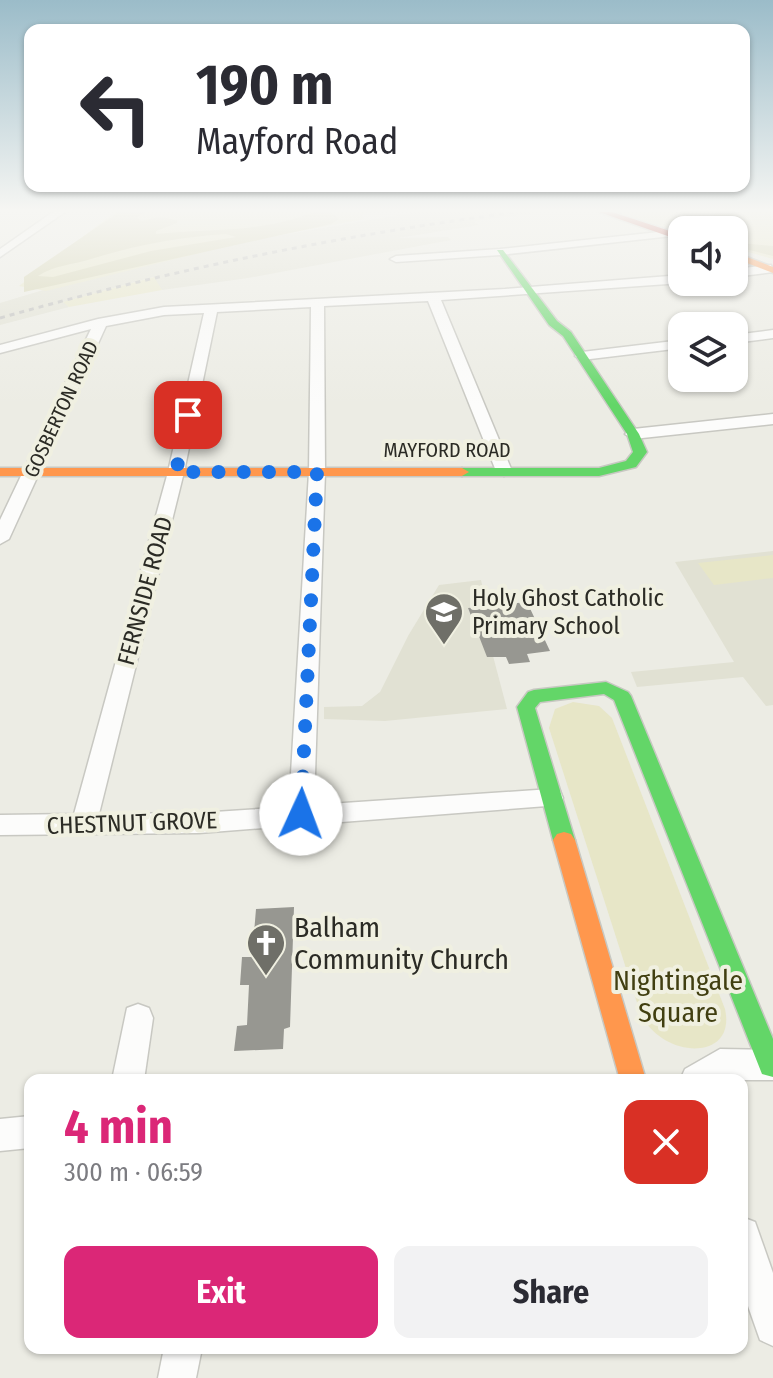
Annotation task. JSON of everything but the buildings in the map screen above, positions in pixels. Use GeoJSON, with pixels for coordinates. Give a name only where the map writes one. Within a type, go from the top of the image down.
{"type":"FeatureCollection","features":[{"type":"Feature","properties":{"kind":"street"},"geometry":{"type":"LineString","coordinates":[[518,276],[582,356],[633,434],[773,419]]}},
{"type":"Feature","properties":{"kind":"street"},"geometry":{"type":"LineString","coordinates":[[0,349],[98,323],[155,312],[668,280]]}},
{"type":"Feature","properties":{"kind":"street"},"geometry":{"type":"LineString","coordinates":[[433,297],[504,471]]}},
{"type":"Feature","properties":{"kind":"street"},"geometry":{"type":"LineString","coordinates":[[301,814],[317,472],[320,321],[317,302]]}},
{"type":"Feature","properties":{"kind":"street","name":"FERNSIDE ROAD"},"geometry":{"type":"LineString","coordinates":[[83,826],[176,472],[212,307]]}},
{"type":"Feature","properties":{"kind":"street","name":"GOSBERTON ROAD"},"geometry":{"type":"LineString","coordinates":[[0,539],[100,325],[98,323]]}},
{"type":"Feature","properties":{"kind":"street"},"geometry":{"type":"LineString","coordinates":[[748,337],[773,334]]}},
{"type":"Feature","properties":{"kind":"street"},"geometry":{"type":"LineString","coordinates":[[582,356],[668,346]]}},
{"type":"Feature","properties":{"kind":"street","name":"MAYFORD ROAD"},"geometry":{"type":"LineString","coordinates":[[0,472],[599,472],[631,464],[640,452],[633,434]]}},
{"type":"Feature","properties":{"kind":"street"},"geometry":{"type":"LineString","coordinates":[[631,1074],[551,798],[527,702],[542,695],[606,688],[620,692],[772,1065],[720,1064],[705,1074]]}},
{"type":"Feature","properties":{"kind":"street","name":"CHESTNUT GROVE"},"geometry":{"type":"LineString","coordinates":[[0,825],[199,823],[551,798]]}},
{"type":"Feature","properties":{"kind":"street"},"geometry":{"type":"LineString","coordinates":[[129,1074],[138,1018]]}},
{"type":"Feature","properties":{"kind":"street"},"geometry":{"type":"LineString","coordinates":[[0,1135],[24,1133]]}},
{"type":"Feature","properties":{"kind":"street"},"geometry":{"type":"LineString","coordinates":[[748,1253],[773,1327]]}},
{"type":"Feature","properties":{"kind":"street"},"geometry":{"type":"LineString","coordinates":[[177,1378],[182,1354]]}},
{"type":"Feature","properties":{"kind":"shaded area"},"geometry":{"type":"Polygon","coordinates":[[[97,276],[257,276],[162,290],[153,277],[64,302],[69,307],[0,325],[0,303],[97,276]]]}},
{"type":"Feature","properties":{"kind":"shaded area"},"geometry":{"type":"Polygon","coordinates":[[[773,551],[773,705],[766,706],[743,677],[637,687],[631,672],[734,662],[675,562],[773,551]]]}},
{"type":"Feature","properties":{"kind":"shaded area","name":"Holy Ghost Catholic Primary School"},"geometry":{"type":"Polygon","coordinates":[[[481,580],[487,606],[468,608],[475,629],[493,656],[507,709],[385,721],[324,719],[324,707],[362,706],[380,692],[408,636],[439,585],[481,580]]]}},
{"type":"Feature","properties":{"kind":"green space"},"geometry":{"type":"Polygon","coordinates":[[[25,276],[95,276],[24,292],[25,276]]]}},
{"type":"Feature","properties":{"kind":"green space"},"geometry":{"type":"Polygon","coordinates":[[[32,276],[105,276],[46,291],[19,286],[32,276]]]}},
{"type":"Feature","properties":{"kind":"green space"},"geometry":{"type":"Polygon","coordinates":[[[154,277],[162,290],[69,307],[63,302],[154,277]]]}},
{"type":"Feature","properties":{"kind":"green space"},"geometry":{"type":"Polygon","coordinates":[[[773,555],[773,578],[714,585],[698,563],[773,555]]]}},
{"type":"Feature","properties":{"kind":"green space","name":"Nightingale Square"},"geometry":{"type":"Polygon","coordinates":[[[573,702],[599,706],[612,718],[725,1009],[726,1026],[720,1039],[709,1046],[679,1046],[664,1039],[650,1028],[640,1012],[549,728],[555,709],[573,702]]]}},
{"type":"Feature","properties":{"kind":"railway"},"geometry":{"type":"LineString","coordinates":[[0,318],[161,276]]}},
{"type":"Feature","properties":{"kind":"traffic: fast"},"geometry":{"type":"LineString","coordinates":[[462,472],[599,472],[631,464],[640,452],[633,434],[567,334],[553,323],[518,276]]}},
{"type":"Feature","properties":{"kind":"traffic: fast"},"geometry":{"type":"LineString","coordinates":[[564,840],[526,707],[534,696],[606,688],[622,696],[771,1065]]}},
{"type":"Feature","properties":{"kind":"traffic: slow"},"geometry":{"type":"LineString","coordinates":[[0,472],[462,472]]}},
{"type":"Feature","properties":{"kind":"traffic: slow"},"geometry":{"type":"LineString","coordinates":[[564,840],[631,1074]]}},
{"type":"Feature","properties":{"kind":"place","name":"Holy Ghost Catholic Primary School"},"geometry":{"type":"Point","coordinates":[444,646]}},
{"type":"Feature","properties":{"kind":"place","name":"Balham Community Church"},"geometry":{"type":"Point","coordinates":[266,977]}},
{"type":"Feature","properties":{"kind":"route"},"geometry":{"type":"LineString","coordinates":[[188,415],[176,472],[317,472],[301,814]]}}]}
